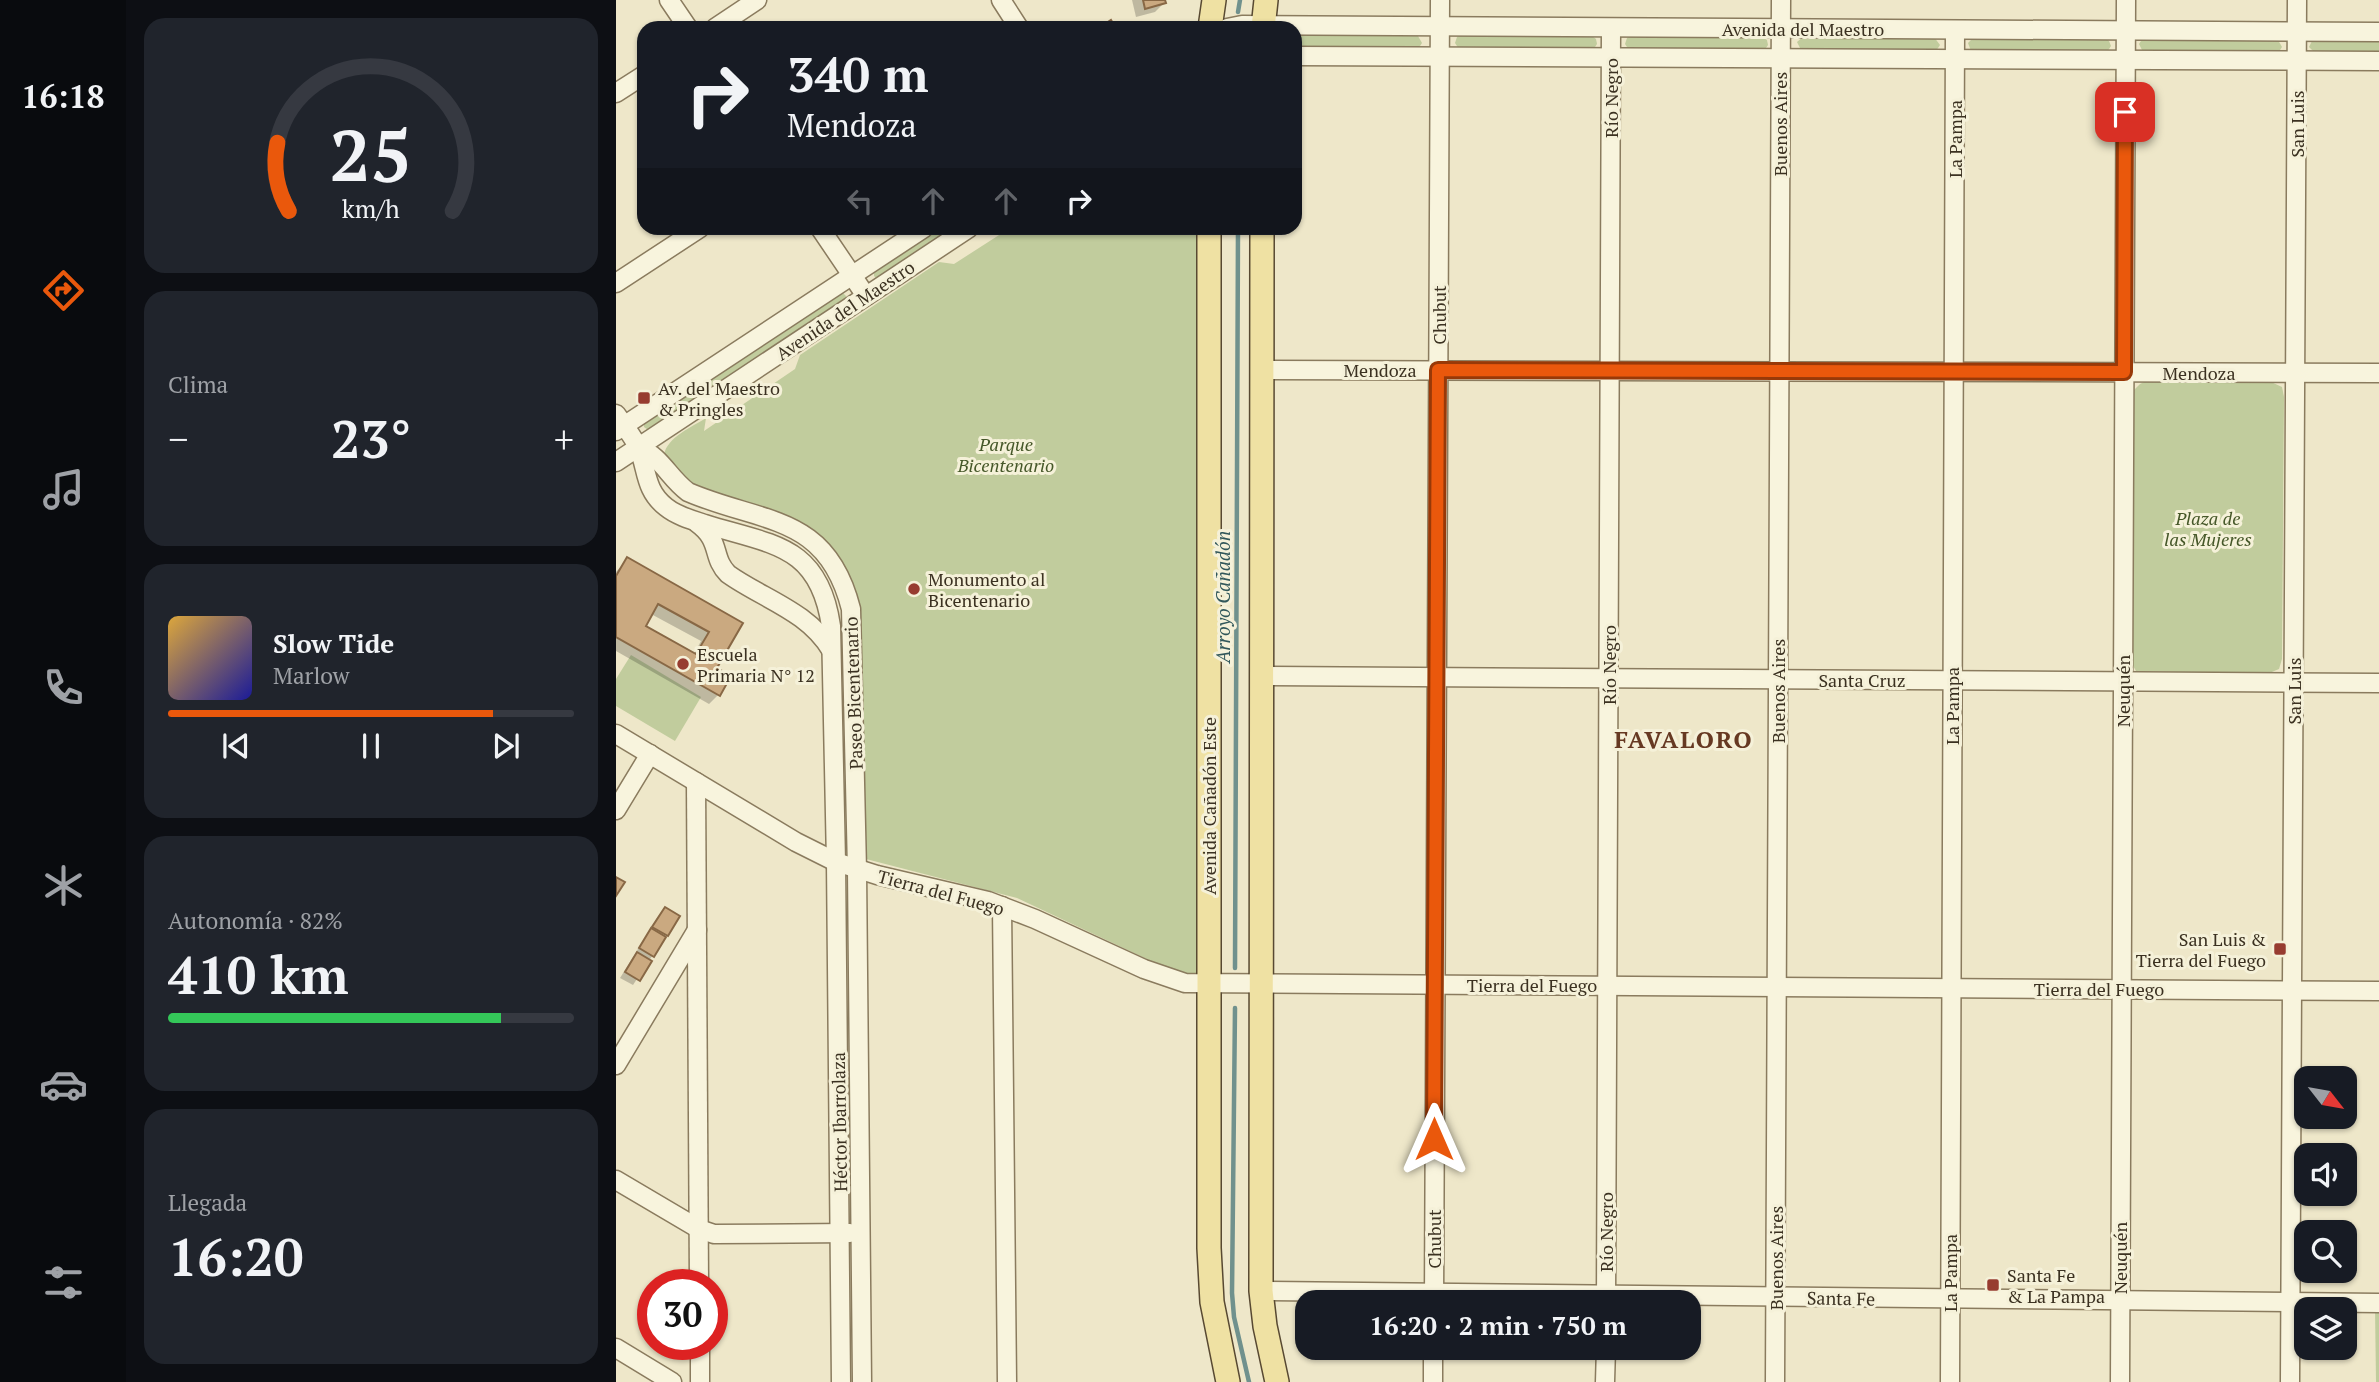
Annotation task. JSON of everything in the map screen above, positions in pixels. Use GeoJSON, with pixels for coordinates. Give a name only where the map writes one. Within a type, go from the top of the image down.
{"type":"FeatureCollection","features":[{"type":"Feature","properties":{"kind":"main road"},"geometry":{"type":"LineString","coordinates":[[1211,21],[1214,0]]}},
{"type":"Feature","properties":{"kind":"main road"},"geometry":{"type":"LineString","coordinates":[[1264,21],[1266,0]]}},
{"type":"Feature","properties":{"kind":"main road","name":"Avenida Cañadón Este"},"geometry":{"type":"LineString","coordinates":[[1209,235],[1210,1275],[1216,1330],[1228,1382]]}},
{"type":"Feature","properties":{"kind":"main road"},"geometry":{"type":"LineString","coordinates":[[1262,235],[1261,1291],[1265,1326],[1277,1382]]}},
{"type":"Feature","properties":{"kind":"street"},"geometry":{"type":"LineString","coordinates":[[669,0],[683,21]]}},
{"type":"Feature","properties":{"kind":"street"},"geometry":{"type":"LineString","coordinates":[[726,21],[757,0]]}},
{"type":"Feature","properties":{"kind":"street"},"geometry":{"type":"LineString","coordinates":[[1001,0],[1010,21]]}},
{"type":"Feature","properties":{"kind":"street","name":"Chubut"},"geometry":{"type":"LineString","coordinates":[[1434,1290],[1440,0]]}},
{"type":"Feature","properties":{"kind":"street","name":"Buenos Aires"},"geometry":{"type":"LineString","coordinates":[[1775,1382],[1781,0]]}},
{"type":"Feature","properties":{"kind":"street","name":"Neuquén"},"geometry":{"type":"LineString","coordinates":[[2120,1382],[2126,0]]}},
{"type":"Feature","properties":{"kind":"street","name":"San Luis"},"geometry":{"type":"LineString","coordinates":[[2290,1382],[2297,0]]}},
{"type":"Feature","properties":{"kind":"street","name":"Avenida del Maestro"},"geometry":{"type":"LineString","coordinates":[[1302,27],[2379,32]]}},
{"type":"Feature","properties":{"kind":"street","name":"Río Negro"},"geometry":{"type":"LineString","coordinates":[[1606,1290],[1611,28]]}},
{"type":"Feature","properties":{"kind":"street","name":"La Pampa"},"geometry":{"type":"LineString","coordinates":[[1950,1382],[1955,30]]}},
{"type":"Feature","properties":{"kind":"street","name":"Avenida del Maestro"},"geometry":{"type":"LineString","coordinates":[[1302,56],[2379,61]]}},
{"type":"Feature","properties":{"kind":"street"},"geometry":{"type":"LineString","coordinates":[[616,93],[637,80]]}},
{"type":"Feature","properties":{"kind":"street"},"geometry":{"type":"LineString","coordinates":[[616,283],[689,235]]}},
{"type":"Feature","properties":{"kind":"street"},"geometry":{"type":"LineString","coordinates":[[825,235],[866,296]]}},
{"type":"Feature","properties":{"kind":"street","name":"Avenida del Maestro"},"geometry":{"type":"LineString","coordinates":[[619,424],[913,235]]}},
{"type":"Feature","properties":{"kind":"street","name":"Avenida del Maestro"},"geometry":{"type":"LineString","coordinates":[[616,462],[958,235]]}},
{"type":"Feature","properties":{"kind":"street","name":"Mendoza"},"geometry":{"type":"LineString","coordinates":[[1262,370],[2379,373]]}},
{"type":"Feature","properties":{"kind":"street"},"geometry":{"type":"LineString","coordinates":[[619,424],[638,447]]}},
{"type":"Feature","properties":{"kind":"street","name":"Paseo Bicentenario"},"geometry":{"type":"LineString","coordinates":[[638,447],[647,481],[666,507],[694,521],[778,545],[805,565],[824,593],[831,626],[836,862]]}},
{"type":"Feature","properties":{"kind":"street","name":"Paseo Bicentenario"},"geometry":{"type":"LineString","coordinates":[[638,447],[656,456],[677,484],[688,492],[769,518],[800,532],[829,556],[839,572],[847,590],[853,627],[857,870]]}},
{"type":"Feature","properties":{"kind":"street"},"geometry":{"type":"LineString","coordinates":[[694,521],[714,540],[719,562],[728,574],[802,618],[818,631],[831,650]]}},
{"type":"Feature","properties":{"kind":"street","name":"Santa Cruz"},"geometry":{"type":"LineString","coordinates":[[1262,676],[2379,683]]}},
{"type":"Feature","properties":{"kind":"street","name":"Tierra del Fuego"},"geometry":{"type":"LineString","coordinates":[[616,734],[796,842],[836,862],[857,870],[1002,906],[1158,975],[1185,983],[2379,990]]}},
{"type":"Feature","properties":{"kind":"street"},"geometry":{"type":"LineString","coordinates":[[616,810],[650,754]]}},
{"type":"Feature","properties":{"kind":"street"},"geometry":{"type":"LineString","coordinates":[[696,782],[699,1269]]}},
{"type":"Feature","properties":{"kind":"street","name":"Héctor Ibarrolaza"},"geometry":{"type":"LineString","coordinates":[[836,862],[841,1382]]}},
{"type":"Feature","properties":{"kind":"street","name":"Héctor Ibarrolaza"},"geometry":{"type":"LineString","coordinates":[[857,870],[862,1382]]}},
{"type":"Feature","properties":{"kind":"street"},"geometry":{"type":"LineString","coordinates":[[1002,906],[1007,1382]]}},
{"type":"Feature","properties":{"kind":"street"},"geometry":{"type":"LineString","coordinates":[[616,1066],[621,1047],[697,930]]}},
{"type":"Feature","properties":{"kind":"street"},"geometry":{"type":"LineString","coordinates":[[616,1180],[699,1229],[721,1235],[861,1233]]}},
{"type":"Feature","properties":{"kind":"street","name":"Santa Fe"},"geometry":{"type":"LineString","coordinates":[[1261,1291],[1295,1292]]}},
{"type":"Feature","properties":{"kind":"street","name":"Santa Fe"},"geometry":{"type":"LineString","coordinates":[[1701,1297],[2379,1303]]}},
{"type":"Feature","properties":{"kind":"street"},"geometry":{"type":"LineString","coordinates":[[616,1348],[672,1382]]}},
{"type":"Feature","properties":{"kind":"street"},"geometry":{"type":"LineString","coordinates":[[700,1360],[700,1382]]}},
{"type":"Feature","properties":{"kind":"street"},"geometry":{"type":"LineString","coordinates":[[1433,1360],[1433,1382]]}},
{"type":"Feature","properties":{"kind":"street"},"geometry":{"type":"LineString","coordinates":[[1605,1382],[1606,1360]]}},
{"type":"Feature","properties":{"kind":"green space"},"geometry":{"type":"Polygon","coordinates":[[[1302,34],[1414,35],[1418,36],[1422,43],[1418,49],[1302,49],[1302,34]]]}},
{"type":"Feature","properties":{"kind":"green space"},"geometry":{"type":"Polygon","coordinates":[[[1461,35],[1592,36],[1597,44],[1593,50],[1459,49],[1455,43],[1461,35]]]}},
{"type":"Feature","properties":{"kind":"green space"},"geometry":{"type":"Polygon","coordinates":[[[1804,36],[1934,37],[1940,45],[1936,51],[1801,50],[1797,42],[1804,36]]]}},
{"type":"Feature","properties":{"kind":"green space"},"geometry":{"type":"Polygon","coordinates":[[[1762,37],[1767,40],[1768,45],[1764,51],[1629,50],[1625,44],[1627,38],[1762,37]]]}},
{"type":"Feature","properties":{"kind":"green space"},"geometry":{"type":"Polygon","coordinates":[[[1974,37],[2105,38],[2111,46],[2107,52],[1971,51],[1968,43],[1974,37]]]}},
{"type":"Feature","properties":{"kind":"green space"},"geometry":{"type":"Polygon","coordinates":[[[2143,38],[2278,40],[2282,47],[2278,53],[2143,52],[2139,44],[2143,38]]]}},
{"type":"Feature","properties":{"kind":"green space"},"geometry":{"type":"Polygon","coordinates":[[[2313,39],[2379,39],[2379,54],[2315,53],[2309,47],[2313,39]]]}},
{"type":"Feature","properties":{"kind":"green space"},"geometry":{"type":"Polygon","coordinates":[[[923,235],[949,235],[877,279],[874,276],[874,267],[923,235]]]}},
{"type":"Feature","properties":{"kind":"green space","name":"Parque Bicentenario"},"geometry":{"type":"Polygon","coordinates":[[[999,235],[1203,235],[1198,972],[1195,974],[1183,974],[1168,969],[1017,898],[866,859],[863,852],[861,635],[858,611],[847,577],[828,546],[694,488],[664,455],[670,443],[681,433],[706,418],[704,431],[795,369],[800,355],[939,262],[954,264],[999,235]]]}},
{"type":"Feature","properties":{"kind":"green space"},"geometry":{"type":"Polygon","coordinates":[[[841,291],[846,296],[845,303],[648,430],[644,427],[644,421],[841,291]]]}},
{"type":"Feature","properties":{"kind":"green space","name":"Plaza de las Mujeres"},"geometry":{"type":"Polygon","coordinates":[[[2269,381],[2282,387],[2284,397],[2282,659],[2279,669],[2267,674],[2136,671],[2131,662],[2134,390],[2144,382],[2269,381]]]}},
{"type":"Feature","properties":{"kind":"green space"},"geometry":{"type":"Polygon","coordinates":[[[631,655],[701,697],[675,741],[616,706],[616,679],[631,655]]]}},
{"type":"Feature","properties":{"kind":"green space"},"geometry":{"type":"Polygon","coordinates":[[[2375,1308],[2379,1308],[2379,1382],[2376,1382],[2375,1308]]]}},
{"type":"Feature","properties":{"kind":"building"},"geometry":{"type":"Polygon","coordinates":[[[1143,0],[1165,0],[1166,3],[1145,9],[1143,0]]]}},
{"type":"Feature","properties":{"kind":"building"},"geometry":{"type":"Polygon","coordinates":[[[627,557],[743,623],[717,668],[731,676],[720,696],[616,637],[616,576],[627,557]],[[658,604],[646,626],[696,654],[709,632],[658,604]]]}},
{"type":"Feature","properties":{"kind":"building"},"geometry":{"type":"Polygon","coordinates":[[[616,877],[625,882],[616,896],[616,877]]]}},
{"type":"Feature","properties":{"kind":"building"},"geometry":{"type":"Polygon","coordinates":[[[665,907],[680,916],[668,936],[652,927],[665,907]]]}},
{"type":"Feature","properties":{"kind":"building"},"geometry":{"type":"Polygon","coordinates":[[[651,928],[666,937],[654,957],[639,948],[651,928]]]}},
{"type":"Feature","properties":{"kind":"building"},"geometry":{"type":"Polygon","coordinates":[[[637,952],[652,961],[640,981],[625,972],[637,952]]]}},
{"type":"Feature","properties":{"kind":"waterway","name":"Arroyo Cañadón"},"geometry":{"type":"LineString","coordinates":[[1238,12],[1240,0]]}},
{"type":"Feature","properties":{"kind":"waterway","name":"Arroyo Cañadón"},"geometry":{"type":"LineString","coordinates":[[1235,968],[1238,235]]}},
{"type":"Feature","properties":{"kind":"waterway"},"geometry":{"type":"LineString","coordinates":[[1235,1008],[1232,1293],[1234,1317],[1249,1382]]}},
{"type":"Feature","properties":{"kind":"place","name":"Av. del Maestro & Pringles"},"geometry":{"type":"Point","coordinates":[644,398]}},
{"type":"Feature","properties":{"kind":"place","name":"Monumento al Bicentenario"},"geometry":{"type":"Point","coordinates":[914,589]}},
{"type":"Feature","properties":{"kind":"place","name":"Escuela Primaria N° 12"},"geometry":{"type":"Point","coordinates":[683,664]}},
{"type":"Feature","properties":{"kind":"place","name":"San Luis & Tierra del Fuego"},"geometry":{"type":"Point","coordinates":[2280,949]}},
{"type":"Feature","properties":{"kind":"place","name":"Santa Fe & La Pampa"},"geometry":{"type":"Point","coordinates":[1993,1285]}},
{"type":"Feature","properties":{"kind":"district","name":"FAVALORO"},"geometry":{"type":"Point","coordinates":[1684,739]}},
{"type":"Feature","properties":{"kind":"route"},"geometry":{"type":"LineString","coordinates":[[1434,1139],[1438,370],[2124,372],[2125,112]]}}]}
